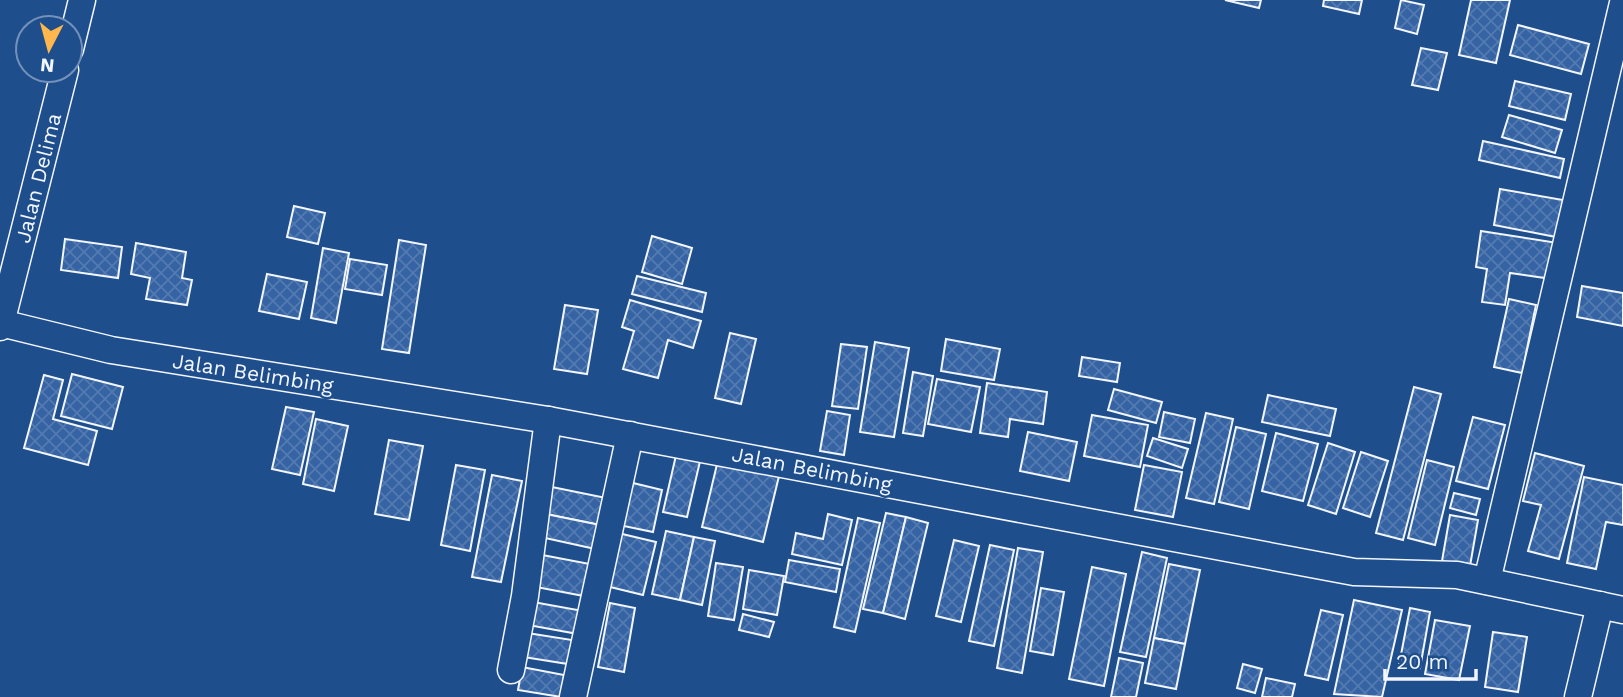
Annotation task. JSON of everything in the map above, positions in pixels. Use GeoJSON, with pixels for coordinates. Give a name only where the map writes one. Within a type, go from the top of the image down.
{"type":"FeatureCollection","features":[{"type":"Feature","properties":{"kind":"street"},"geometry":{"type":"LineString","coordinates":[[1487,581],[1623,3]]}},
{"type":"Feature","properties":{"kind":"street","name":"Jalan Delima"},"geometry":{"type":"LineString","coordinates":[[0,325],[61,84]]}},
{"type":"Feature","properties":{"kind":"street","name":"Jalan Belimbing"},"geometry":{"type":"LineString","coordinates":[[0,325],[111,350],[548,420],[1354,572],[1457,575],[1611,608]]}},
{"type":"Feature","properties":{"kind":"street"},"geometry":{"type":"LineString","coordinates":[[511,670],[525,596],[548,420]]}},
{"type":"Feature","properties":{"kind":"street"},"geometry":{"type":"LineString","coordinates":[[573,697],[630,435]]}},
{"type":"Feature","properties":{"kind":"street"},"geometry":{"type":"LineString","coordinates":[[1578,697],[1611,608]]}},
{"type":"Feature","properties":{"kind":"building"},"geometry":{"type":"Polygon","coordinates":[[[1225,0],[1261,0],[1259,8],[1225,0]]]}},
{"type":"Feature","properties":{"kind":"building"},"geometry":{"type":"Polygon","coordinates":[[[1324,0],[1362,0],[1359,14],[1323,6],[1324,0]]]}},
{"type":"Feature","properties":{"kind":"building"},"geometry":{"type":"Polygon","coordinates":[[[1401,0],[1424,5],[1417,34],[1395,28],[1401,0]]]}},
{"type":"Feature","properties":{"kind":"building"},"geometry":{"type":"Polygon","coordinates":[[[1471,0],[1510,0],[1496,63],[1459,55],[1471,0]]]}},
{"type":"Feature","properties":{"kind":"building"},"geometry":{"type":"Polygon","coordinates":[[[1518,25],[1589,44],[1581,74],[1510,55],[1518,25]]]}},
{"type":"Feature","properties":{"kind":"building"},"geometry":{"type":"Polygon","coordinates":[[[1421,48],[1447,53],[1438,90],[1412,85],[1421,48]]]}},
{"type":"Feature","properties":{"kind":"building"},"geometry":{"type":"Polygon","coordinates":[[[1515,81],[1571,94],[1565,120],[1509,106],[1515,81]]]}},
{"type":"Feature","properties":{"kind":"building"},"geometry":{"type":"Polygon","coordinates":[[[1509,115],[1562,130],[1555,153],[1502,137],[1509,115]]]}},
{"type":"Feature","properties":{"kind":"building"},"geometry":{"type":"Polygon","coordinates":[[[1483,141],[1564,159],[1560,178],[1479,160],[1483,141]]]}},
{"type":"Feature","properties":{"kind":"building"},"geometry":{"type":"Polygon","coordinates":[[[1500,189],[1563,200],[1556,237],[1494,225],[1500,189]]]}},
{"type":"Feature","properties":{"kind":"building"},"geometry":{"type":"Polygon","coordinates":[[[294,206],[325,213],[318,244],[287,237],[294,206]]]}},
{"type":"Feature","properties":{"kind":"building"},"geometry":{"type":"Polygon","coordinates":[[[1481,231],[1558,243],[1552,279],[1510,273],[1505,305],[1482,302],[1487,269],[1476,267],[1481,231]]]}},
{"type":"Feature","properties":{"kind":"building"},"geometry":{"type":"Polygon","coordinates":[[[652,236],[692,248],[682,284],[642,272],[652,236]]]}},
{"type":"Feature","properties":{"kind":"building"},"geometry":{"type":"Polygon","coordinates":[[[65,239],[122,247],[118,278],[61,270],[65,239]]]}},
{"type":"Feature","properties":{"kind":"building"},"geometry":{"type":"Polygon","coordinates":[[[399,240],[426,245],[409,353],[382,349],[399,240]]]}},
{"type":"Feature","properties":{"kind":"building"},"geometry":{"type":"Polygon","coordinates":[[[136,243],[186,252],[182,278],[192,280],[187,305],[146,299],[150,278],[131,274],[136,243]]]}},
{"type":"Feature","properties":{"kind":"building"},"geometry":{"type":"Polygon","coordinates":[[[323,248],[349,253],[336,323],[311,318],[323,248]]]}},
{"type":"Feature","properties":{"kind":"building"},"geometry":{"type":"Polygon","coordinates":[[[350,259],[387,265],[382,295],[345,289],[350,259]]]}},
{"type":"Feature","properties":{"kind":"building"},"geometry":{"type":"Polygon","coordinates":[[[267,274],[307,282],[299,319],[259,311],[267,274]]]}},
{"type":"Feature","properties":{"kind":"building"},"geometry":{"type":"Polygon","coordinates":[[[637,276],[706,293],[702,312],[632,294],[637,276]]]}},
{"type":"Feature","properties":{"kind":"building"},"geometry":{"type":"Polygon","coordinates":[[[1582,286],[1623,293],[1623,326],[1577,317],[1582,286]]]}},
{"type":"Feature","properties":{"kind":"building"},"geometry":{"type":"Polygon","coordinates":[[[1509,299],[1536,305],[1522,373],[1494,367],[1509,299]]]}},
{"type":"Feature","properties":{"kind":"building"},"geometry":{"type":"Polygon","coordinates":[[[630,300],[701,321],[693,348],[668,340],[658,378],[623,369],[634,331],[622,327],[630,300]]]}},
{"type":"Feature","properties":{"kind":"building"},"geometry":{"type":"Polygon","coordinates":[[[565,305],[598,310],[587,374],[554,369],[565,305]]]}},
{"type":"Feature","properties":{"kind":"building"},"geometry":{"type":"Polygon","coordinates":[[[730,333],[756,339],[741,404],[715,398],[730,333]]]}},
{"type":"Feature","properties":{"kind":"building"},"geometry":{"type":"Polygon","coordinates":[[[946,339],[1000,349],[994,380],[941,371],[946,339]]]}},
{"type":"Feature","properties":{"kind":"building"},"geometry":{"type":"Polygon","coordinates":[[[875,342],[909,348],[894,437],[860,432],[875,342]]]}},
{"type":"Feature","properties":{"kind":"building"},"geometry":{"type":"Polygon","coordinates":[[[841,344],[867,347],[858,409],[832,406],[841,344]]]}},
{"type":"Feature","properties":{"kind":"building"},"geometry":{"type":"Polygon","coordinates":[[[1082,357],[1120,363],[1117,382],[1079,376],[1082,357]]]}},
{"type":"Feature","properties":{"kind":"building"},"geometry":{"type":"Polygon","coordinates":[[[913,372],[933,376],[923,436],[903,433],[913,372]]]}},
{"type":"Feature","properties":{"kind":"building"},"geometry":{"type":"Polygon","coordinates":[[[72,374],[123,387],[112,429],[61,416],[72,374]]]}},
{"type":"Feature","properties":{"kind":"building"},"geometry":{"type":"Polygon","coordinates":[[[44,375],[63,380],[53,419],[97,431],[88,465],[24,448],[44,375]]]}},
{"type":"Feature","properties":{"kind":"building"},"geometry":{"type":"Polygon","coordinates":[[[937,379],[980,387],[971,432],[928,424],[937,379]]]}},
{"type":"Feature","properties":{"kind":"building"},"geometry":{"type":"Polygon","coordinates":[[[987,383],[1047,392],[1043,424],[1010,419],[1008,437],[980,433],[987,383]]]}},
{"type":"Feature","properties":{"kind":"building"},"geometry":{"type":"Polygon","coordinates":[[[1414,387],[1441,394],[1403,540],[1376,533],[1414,387]]]}},
{"type":"Feature","properties":{"kind":"building"},"geometry":{"type":"Polygon","coordinates":[[[1114,389],[1162,402],[1156,423],[1108,410],[1114,389]]]}},
{"type":"Feature","properties":{"kind":"building"},"geometry":{"type":"Polygon","coordinates":[[[1268,395],[1336,409],[1330,436],[1262,422],[1268,395]]]}},
{"type":"Feature","properties":{"kind":"building"},"geometry":{"type":"Polygon","coordinates":[[[286,407],[314,412],[300,475],[272,469],[286,407]]]}},
{"type":"Feature","properties":{"kind":"building"},"geometry":{"type":"Polygon","coordinates":[[[827,411],[850,415],[844,455],[820,451],[827,411]]]}},
{"type":"Feature","properties":{"kind":"building"},"geometry":{"type":"Polygon","coordinates":[[[1164,412],[1195,419],[1190,443],[1159,437],[1164,412]]]}},
{"type":"Feature","properties":{"kind":"building"},"geometry":{"type":"Polygon","coordinates":[[[1206,413],[1233,419],[1214,504],[1186,498],[1206,413]]]}},
{"type":"Feature","properties":{"kind":"building"},"geometry":{"type":"Polygon","coordinates":[[[1092,415],[1148,425],[1140,467],[1084,456],[1092,415]]]}},
{"type":"Feature","properties":{"kind":"building"},"geometry":{"type":"Polygon","coordinates":[[[1473,417],[1505,425],[1488,489],[1456,481],[1473,417]]]}},
{"type":"Feature","properties":{"kind":"building"},"geometry":{"type":"Polygon","coordinates":[[[316,419],[348,426],[334,491],[303,484],[316,419]]]}},
{"type":"Feature","properties":{"kind":"building"},"geometry":{"type":"Polygon","coordinates":[[[1236,427],[1266,434],[1249,509],[1219,502],[1236,427]]]}},
{"type":"Feature","properties":{"kind":"building"},"geometry":{"type":"Polygon","coordinates":[[[1028,432],[1077,442],[1069,481],[1020,471],[1028,432]]]}},
{"type":"Feature","properties":{"kind":"building"},"geometry":{"type":"Polygon","coordinates":[[[1276,433],[1318,444],[1303,501],[1262,491],[1276,433]]]}},
{"type":"Feature","properties":{"kind":"building"},"geometry":{"type":"Polygon","coordinates":[[[1153,438],[1188,449],[1182,468],[1147,456],[1153,438]]]}},
{"type":"Feature","properties":{"kind":"building"},"geometry":{"type":"Polygon","coordinates":[[[389,440],[423,446],[409,520],[375,514],[389,440]]]}},
{"type":"Feature","properties":{"kind":"building"},"geometry":{"type":"Polygon","coordinates":[[[1328,443],[1355,452],[1336,514],[1308,505],[1328,443]]]}},
{"type":"Feature","properties":{"kind":"building"},"geometry":{"type":"Polygon","coordinates":[[[677,451],[701,457],[687,517],[663,512],[677,451]]]}},
{"type":"Feature","properties":{"kind":"building"},"geometry":{"type":"Polygon","coordinates":[[[1361,452],[1388,461],[1370,517],[1343,508],[1361,452]]]}},
{"type":"Feature","properties":{"kind":"building"},"geometry":{"type":"Polygon","coordinates":[[[1535,453],[1584,466],[1559,559],[1528,551],[1541,505],[1523,501],[1535,453]]]}},
{"type":"Feature","properties":{"kind":"building"},"geometry":{"type":"Polygon","coordinates":[[[719,456],[780,472],[763,542],[702,527],[719,456]]]}},
{"type":"Feature","properties":{"kind":"building"},"geometry":{"type":"Polygon","coordinates":[[[1427,460],[1454,467],[1435,545],[1408,538],[1427,460]]]}},
{"type":"Feature","properties":{"kind":"building"},"geometry":{"type":"Polygon","coordinates":[[[456,465],[485,470],[470,551],[441,545],[456,465]]]}},
{"type":"Feature","properties":{"kind":"building"},"geometry":{"type":"Polygon","coordinates":[[[1144,465],[1182,472],[1173,517],[1135,510],[1144,465]]]}},
{"type":"Feature","properties":{"kind":"building"},"geometry":{"type":"Polygon","coordinates":[[[492,475],[522,481],[501,582],[472,577],[492,475]]]}},
{"type":"Feature","properties":{"kind":"building"},"geometry":{"type":"Polygon","coordinates":[[[1584,477],[1623,485],[1623,525],[1606,522],[1596,569],[1567,563],[1584,477]]]}},
{"type":"Feature","properties":{"kind":"building"},"geometry":{"type":"Polygon","coordinates":[[[629,482],[662,490],[653,532],[619,525],[629,482]]]}},
{"type":"Feature","properties":{"kind":"building"},"geometry":{"type":"Polygon","coordinates":[[[547,486],[611,499],[605,526],[541,513],[547,486]]]}},
{"type":"Feature","properties":{"kind":"building"},"geometry":{"type":"Polygon","coordinates":[[[1454,493],[1480,499],[1476,515],[1450,508],[1454,493]]]}},
{"type":"Feature","properties":{"kind":"building"},"geometry":{"type":"Polygon","coordinates":[[[541,513],[605,526],[600,550],[536,536],[541,513]]]}},
{"type":"Feature","properties":{"kind":"building"},"geometry":{"type":"Polygon","coordinates":[[[886,513],[906,517],[883,613],[863,609],[886,513]]]}},
{"type":"Feature","properties":{"kind":"building"},"geometry":{"type":"Polygon","coordinates":[[[828,514],[852,520],[842,565],[792,554],[796,533],[823,539],[828,514]]]}},
{"type":"Feature","properties":{"kind":"building"},"geometry":{"type":"Polygon","coordinates":[[[1450,515],[1478,520],[1470,566],[1442,561],[1450,515]]]}},
{"type":"Feature","properties":{"kind":"building"},"geometry":{"type":"Polygon","coordinates":[[[906,517],[928,523],[905,619],[883,613],[906,517]]]}},
{"type":"Feature","properties":{"kind":"building"},"geometry":{"type":"Polygon","coordinates":[[[858,518],[880,523],[855,632],[834,627],[858,518]]]}},
{"type":"Feature","properties":{"kind":"building"},"geometry":{"type":"Polygon","coordinates":[[[666,531],[694,537],[680,600],[652,594],[666,531]]]}},
{"type":"Feature","properties":{"kind":"building"},"geometry":{"type":"Polygon","coordinates":[[[618,533],[656,542],[643,595],[606,586],[618,533]]]}},
{"type":"Feature","properties":{"kind":"building"},"geometry":{"type":"Polygon","coordinates":[[[694,537],[715,541],[702,605],[680,600],[694,537]]]}},
{"type":"Feature","properties":{"kind":"building"},"geometry":{"type":"Polygon","coordinates":[[[954,540],[979,546],[961,622],[936,616],[954,540]]]}},
{"type":"Feature","properties":{"kind":"building"},"geometry":{"type":"Polygon","coordinates":[[[990,545],[1014,550],[994,646],[969,641],[990,545]]]}},
{"type":"Feature","properties":{"kind":"building"},"geometry":{"type":"Polygon","coordinates":[[[1018,548],[1043,552],[1022,673],[997,668],[1018,548]]]}},
{"type":"Feature","properties":{"kind":"building"},"geometry":{"type":"Polygon","coordinates":[[[1142,552],[1167,558],[1146,657],[1120,652],[1142,552]]]}},
{"type":"Feature","properties":{"kind":"building"},"geometry":{"type":"Polygon","coordinates":[[[537,554],[595,565],[589,597],[531,586],[537,554]]]}},
{"type":"Feature","properties":{"kind":"building"},"geometry":{"type":"Polygon","coordinates":[[[789,560],[840,569],[836,592],[785,582],[789,560]]]}},
{"type":"Feature","properties":{"kind":"building"},"geometry":{"type":"Polygon","coordinates":[[[716,563],[743,567],[734,620],[708,616],[716,563]]]}},
{"type":"Feature","properties":{"kind":"building"},"geometry":{"type":"Polygon","coordinates":[[[1169,564],[1200,570],[1185,644],[1154,638],[1169,564]]]}},
{"type":"Feature","properties":{"kind":"building"},"geometry":{"type":"Polygon","coordinates":[[[1092,567],[1126,574],[1104,686],[1069,679],[1092,567]]]}},
{"type":"Feature","properties":{"kind":"building"},"geometry":{"type":"Polygon","coordinates":[[[749,570],[784,576],[777,615],[743,609],[749,570]]]}},
{"type":"Feature","properties":{"kind":"building"},"geometry":{"type":"Polygon","coordinates":[[[1041,588],[1064,592],[1053,655],[1030,651],[1041,588]]]}},
{"type":"Feature","properties":{"kind":"building"},"geometry":{"type":"Polygon","coordinates":[[[1354,600],[1402,610],[1382,697],[1334,694],[1354,600]]]}},
{"type":"Feature","properties":{"kind":"building"},"geometry":{"type":"Polygon","coordinates":[[[533,602],[583,611],[578,634],[528,625],[533,602]]]}},
{"type":"Feature","properties":{"kind":"building"},"geometry":{"type":"Polygon","coordinates":[[[610,603],[635,608],[624,672],[598,667],[610,603]]]}},
{"type":"Feature","properties":{"kind":"building"},"geometry":{"type":"Polygon","coordinates":[[[1410,608],[1430,612],[1420,668],[1399,665],[1410,608]]]}},
{"type":"Feature","properties":{"kind":"building"},"geometry":{"type":"Polygon","coordinates":[[[1321,610],[1343,615],[1328,680],[1305,675],[1321,610]]]}},
{"type":"Feature","properties":{"kind":"building"},"geometry":{"type":"Polygon","coordinates":[[[743,614],[774,622],[769,637],[739,630],[743,614]]]}},
{"type":"Feature","properties":{"kind":"building"},"geometry":{"type":"Polygon","coordinates":[[[1435,620],[1470,626],[1459,680],[1425,674],[1435,620]]]}},
{"type":"Feature","properties":{"kind":"building"},"geometry":{"type":"Polygon","coordinates":[[[521,632],[572,640],[568,664],[517,656],[521,632]]]}},
{"type":"Feature","properties":{"kind":"building"},"geometry":{"type":"Polygon","coordinates":[[[1493,632],[1527,637],[1518,692],[1485,687],[1493,632]]]}},
{"type":"Feature","properties":{"kind":"building"},"geometry":{"type":"Polygon","coordinates":[[[1154,638],[1185,644],[1176,689],[1145,683],[1154,638]]]}},
{"type":"Feature","properties":{"kind":"building"},"geometry":{"type":"Polygon","coordinates":[[[1119,658],[1143,663],[1136,697],[1111,697],[1119,658]]]}},
{"type":"Feature","properties":{"kind":"building"},"geometry":{"type":"Polygon","coordinates":[[[1243,664],[1262,669],[1255,693],[1237,688],[1243,664]]]}},
{"type":"Feature","properties":{"kind":"building"},"geometry":{"type":"Polygon","coordinates":[[[522,667],[564,675],[561,697],[518,690],[522,667]]]}},
{"type":"Feature","properties":{"kind":"building"},"geometry":{"type":"Polygon","coordinates":[[[1266,678],[1295,684],[1292,697],[1262,697],[1266,678]]]}}]}
